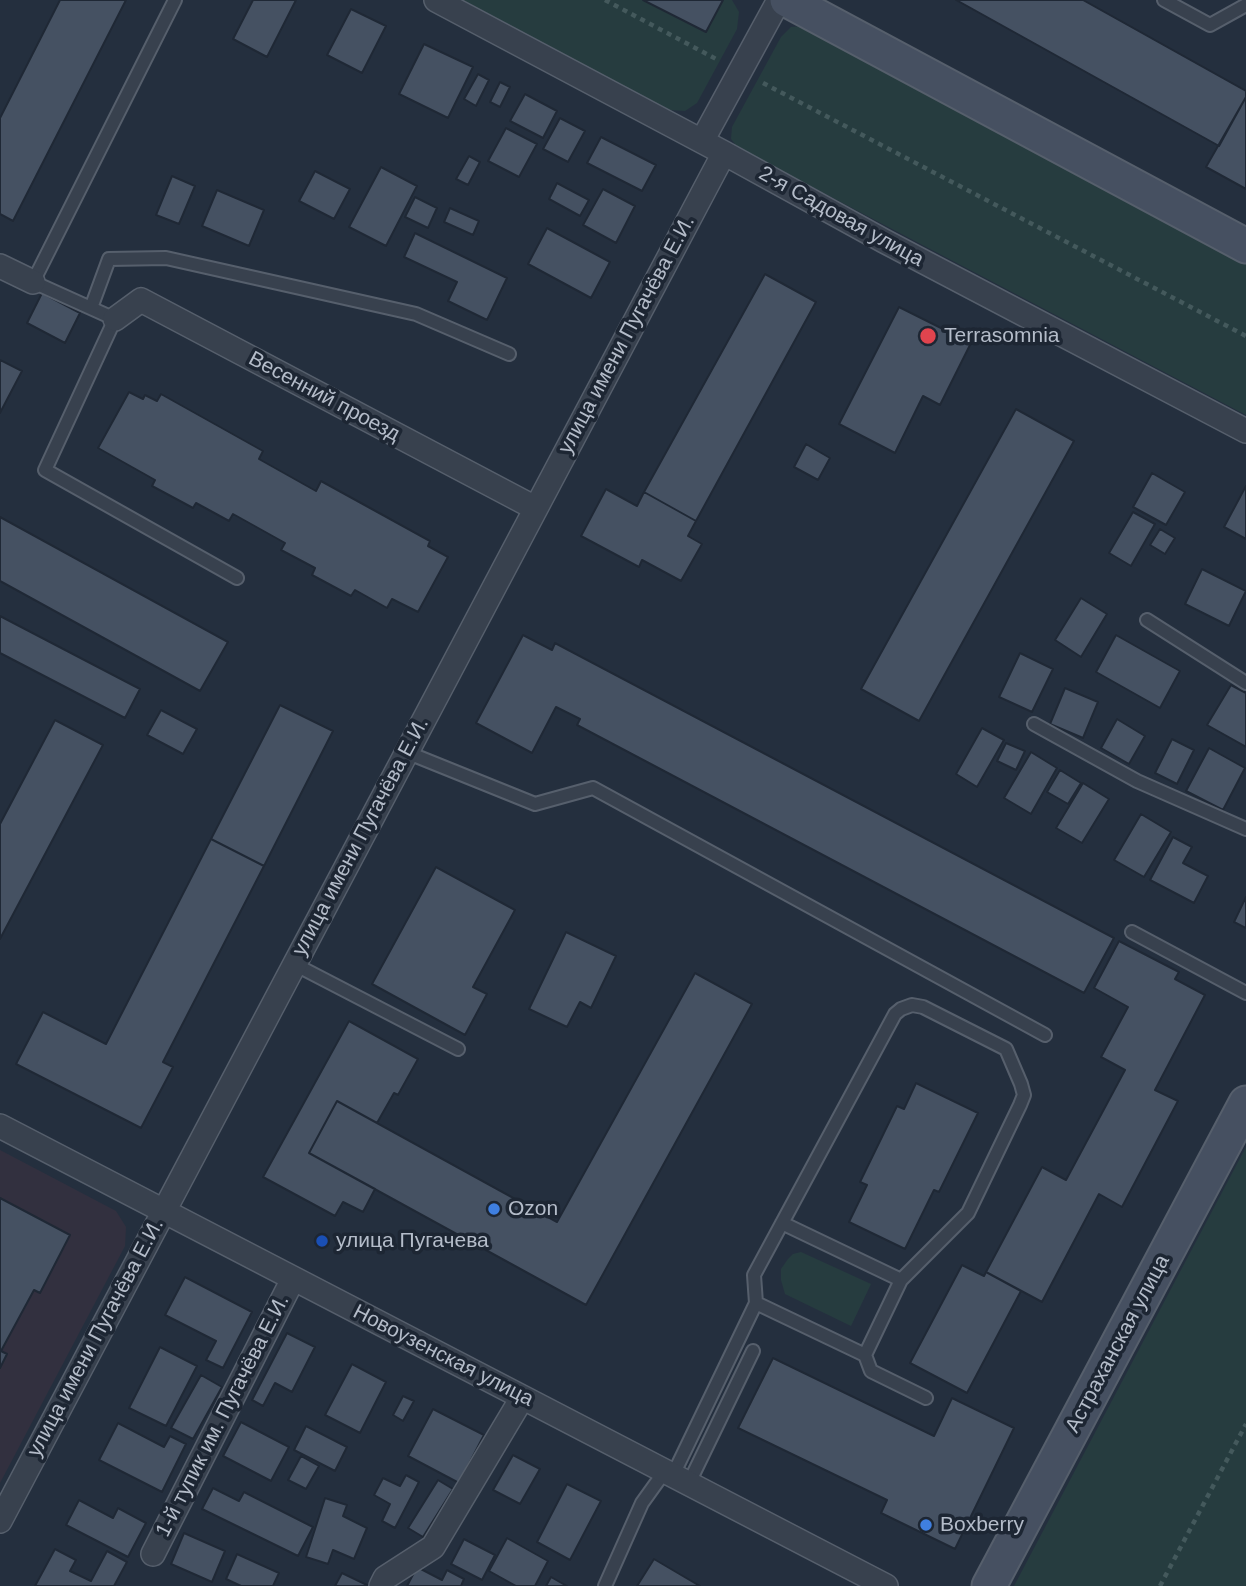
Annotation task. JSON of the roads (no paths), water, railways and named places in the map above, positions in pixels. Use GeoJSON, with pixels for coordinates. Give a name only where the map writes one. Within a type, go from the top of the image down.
{"type":"FeatureCollection","features":[{"type":"Feature","properties":{"kind":"main road"},"geometry":{"type":"LineString","coordinates":[[787,0],[1246,246]]}},
{"type":"Feature","properties":{"kind":"main road","name":"Астраханская улица"},"geometry":{"type":"LineString","coordinates":[[989,1586],[1246,1102]]}},
{"type":"Feature","properties":{"kind":"street","name":"2-я Садовая улица"},"geometry":{"type":"LineString","coordinates":[[436,0],[884,241],[1246,431]]}},
{"type":"Feature","properties":{"kind":"street"},"geometry":{"type":"LineString","coordinates":[[702,141],[779,0]]}},
{"type":"Feature","properties":{"kind":"street","name":"улица имени Пугачёва Е.И."},"geometry":{"type":"LineString","coordinates":[[0,1521],[724,153]]}},
{"type":"Feature","properties":{"kind":"street"},"geometry":{"type":"LineString","coordinates":[[0,267],[33,282]]}},
{"type":"Feature","properties":{"kind":"street","name":"Весенний проезд"},"geometry":{"type":"LineString","coordinates":[[115,319],[141,300],[536,508]]}},
{"type":"Feature","properties":{"kind":"street","name":"Новоузенская улица"},"geometry":{"type":"LineString","coordinates":[[0,1126],[886,1586]]}},
{"type":"Feature","properties":{"kind":"street","name":"1-й тупик им. Пугачёва Е.И."},"geometry":{"type":"LineString","coordinates":[[153,1554],[293,1279]]}},
{"type":"Feature","properties":{"kind":"street"},"geometry":{"type":"LineString","coordinates":[[381,1586],[385,1578],[433,1547],[522,1398]]}},
{"type":"Feature","properties":{"kind":"lane"},"geometry":{"type":"LineString","coordinates":[[175,0],[33,282],[115,319],[45,470],[237,578]]}},
{"type":"Feature","properties":{"kind":"lane"},"geometry":{"type":"LineString","coordinates":[[1164,0],[1210,25],[1246,5]]}},
{"type":"Feature","properties":{"kind":"lane"},"geometry":{"type":"LineString","coordinates":[[91,308],[108,259],[166,258],[416,314],[509,354]]}},
{"type":"Feature","properties":{"kind":"lane"},"geometry":{"type":"LineString","coordinates":[[1147,620],[1246,683]]}},
{"type":"Feature","properties":{"kind":"lane"},"geometry":{"type":"LineString","coordinates":[[1034,724],[1137,780],[1246,829]]}},
{"type":"Feature","properties":{"kind":"lane"},"geometry":{"type":"LineString","coordinates":[[406,752],[535,804],[593,788],[1045,1035]]}},
{"type":"Feature","properties":{"kind":"lane"},"geometry":{"type":"LineString","coordinates":[[1132,932],[1246,993]]}},
{"type":"Feature","properties":{"kind":"lane"},"geometry":{"type":"LineString","coordinates":[[294,964],[458,1049]]}},
{"type":"Feature","properties":{"kind":"lane"},"geometry":{"type":"LineString","coordinates":[[675,1477],[756,1303],[754,1275],[895,1014],[912,1005],[923,1007],[1006,1049],[1013,1060],[1024,1095],[968,1213],[901,1280],[864,1355]]}},
{"type":"Feature","properties":{"kind":"lane"},"geometry":{"type":"LineString","coordinates":[[782,1223],[901,1280]]}},
{"type":"Feature","properties":{"kind":"lane"},"geometry":{"type":"LineString","coordinates":[[756,1303],[864,1355],[871,1371],[926,1398]]}},
{"type":"Feature","properties":{"kind":"lane"},"geometry":{"type":"LineString","coordinates":[[605,1586],[642,1503],[675,1477],[753,1351]]}},
{"type":"Feature","properties":{"kind":"place","name":"Terrasomnia"},"geometry":{"type":"Point","coordinates":[928,336]}},
{"type":"Feature","properties":{"kind":"place","name":"Ozon"},"geometry":{"type":"Point","coordinates":[494,1209]}},
{"type":"Feature","properties":{"kind":"place","name":"улица Пугачева"},"geometry":{"type":"Point","coordinates":[322,1241]}},
{"type":"Feature","properties":{"kind":"place","name":"Boxberry"},"geometry":{"type":"Point","coordinates":[926,1525]}}]}
